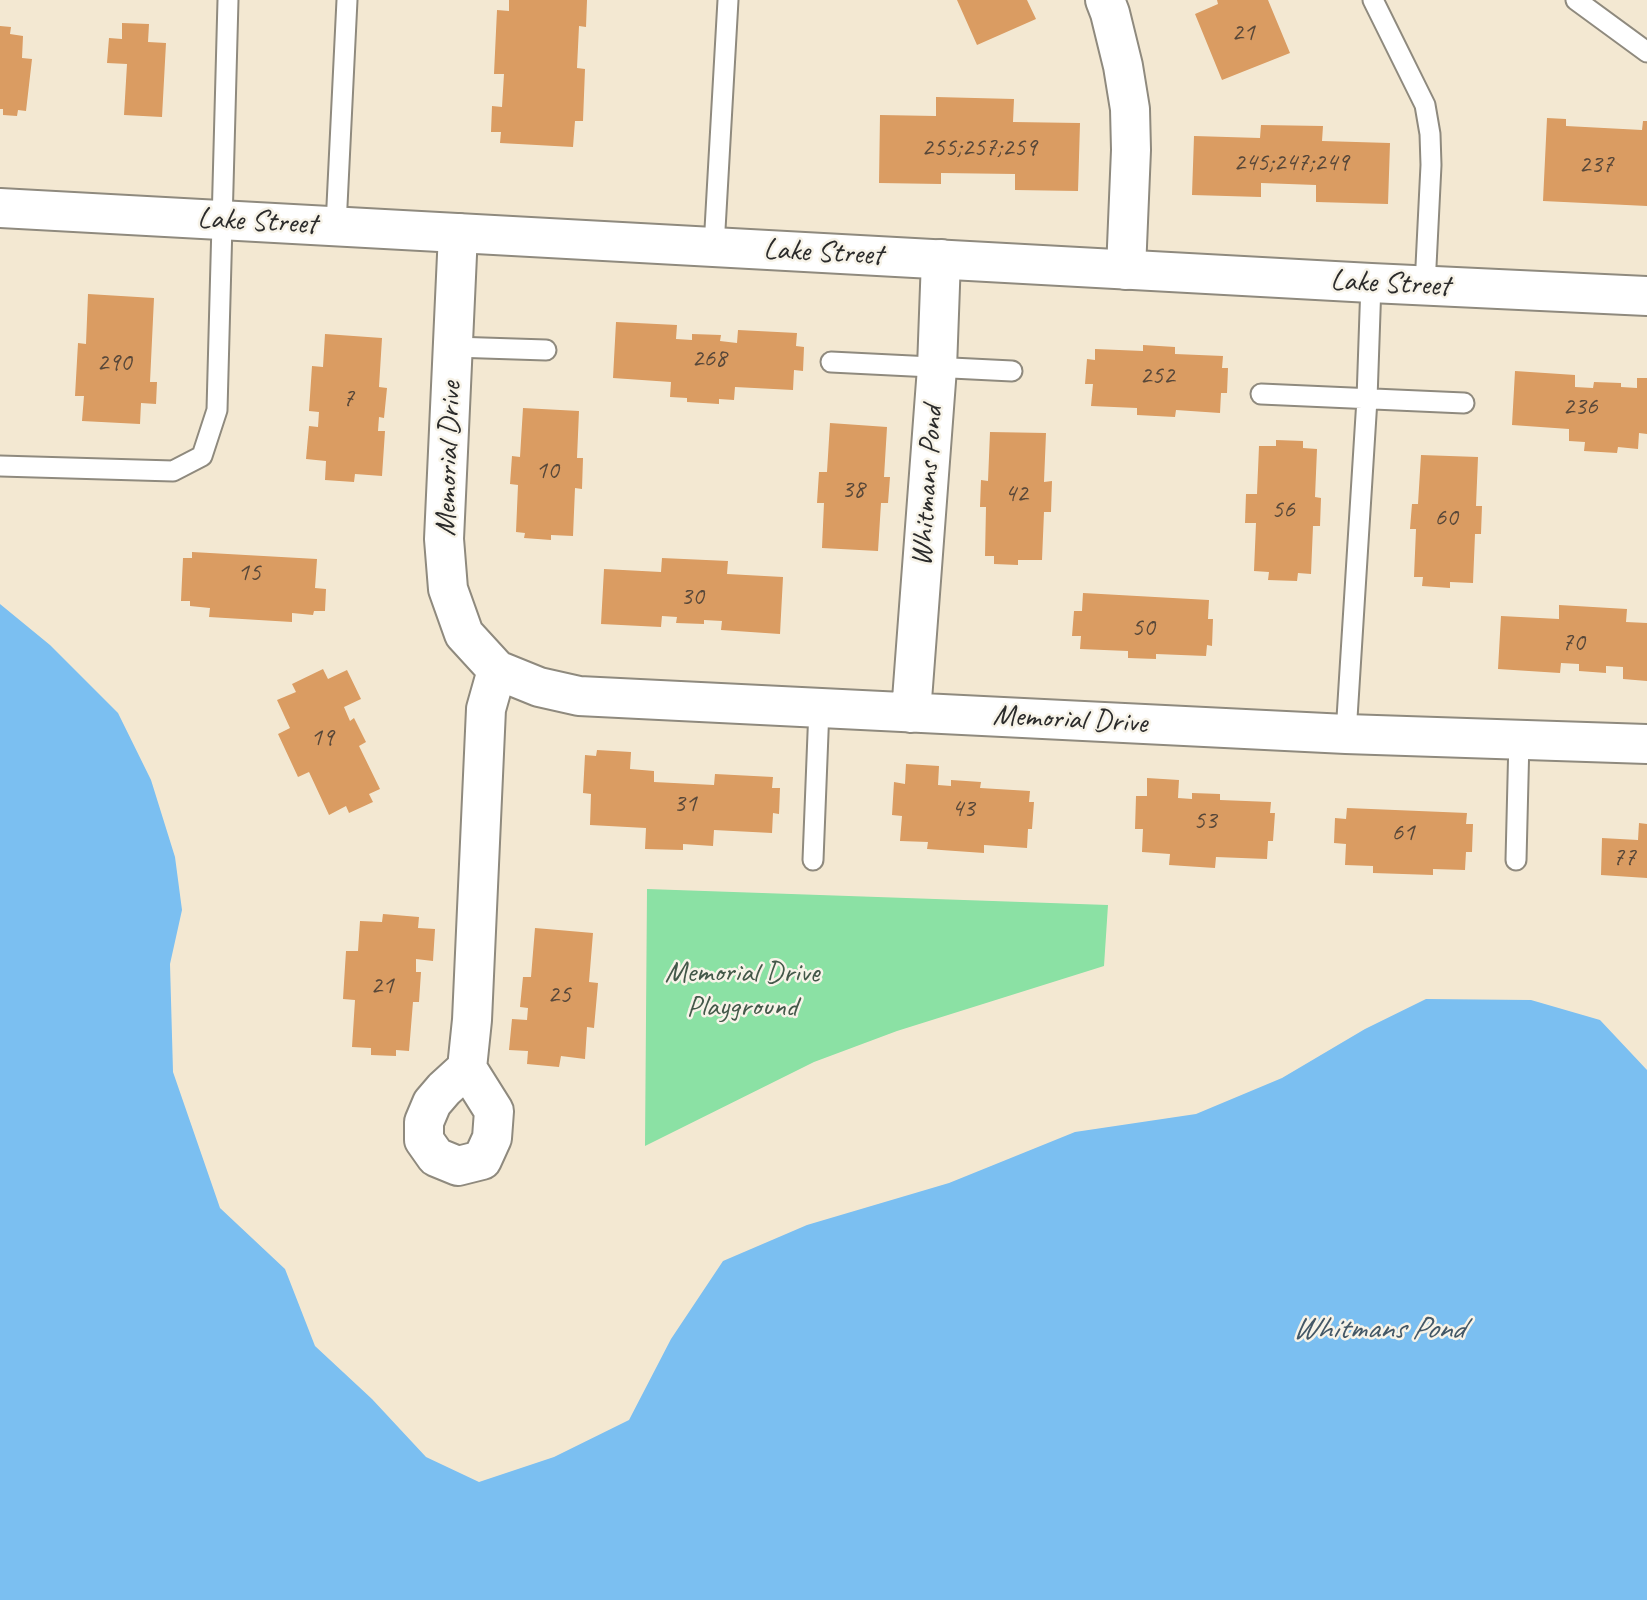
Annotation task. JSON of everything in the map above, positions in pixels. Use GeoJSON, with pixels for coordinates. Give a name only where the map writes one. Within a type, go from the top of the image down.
{"type":"FeatureCollection","features":[{"type":"Feature","properties":{"kind":"street"},"geometry":{"type":"LineString","coordinates":[[1105,0],[1123,66],[1130,109],[1126,270]]}},
{"type":"Feature","properties":{"kind":"street","name":"Lake Street"},"geometry":{"type":"LineString","coordinates":[[0,208],[1647,296]]}},
{"type":"Feature","properties":{"kind":"street","name":"Memorial Drive"},"geometry":{"type":"LineString","coordinates":[[458,233],[444,539],[448,589],[464,634],[497,670],[539,687],[579,696],[1346,734],[1647,744]]}},
{"type":"Feature","properties":{"kind":"street","name":"Whitmans Pond"},"geometry":{"type":"LineString","coordinates":[[911,713],[937,368],[941,259]]}},
{"type":"Feature","properties":{"kind":"street"},"geometry":{"type":"LineString","coordinates":[[467,1069],[473,1007],[486,709],[497,670]]}},
{"type":"Feature","properties":{"kind":"lane"},"geometry":{"type":"LineString","coordinates":[[0,466],[173,471],[202,456],[216,410],[228,0]]}},
{"type":"Feature","properties":{"kind":"lane"},"geometry":{"type":"LineString","coordinates":[[336,226],[346,0]]}},
{"type":"Feature","properties":{"kind":"lane"},"geometry":{"type":"LineString","coordinates":[[714,247],[727,0]]}},
{"type":"Feature","properties":{"kind":"lane"},"geometry":{"type":"LineString","coordinates":[[1373,0],[1424,105],[1430,134],[1425,286]]}},
{"type":"Feature","properties":{"kind":"lane"},"geometry":{"type":"LineString","coordinates":[[1576,0],[1647,52]]}},
{"type":"Feature","properties":{"kind":"lane"},"geometry":{"type":"LineString","coordinates":[[1346,734],[1367,399],[1371,283]]}},
{"type":"Feature","properties":{"kind":"lane"},"geometry":{"type":"LineString","coordinates":[[453,347],[546,350]]}},
{"type":"Feature","properties":{"kind":"lane"},"geometry":{"type":"LineString","coordinates":[[831,362],[1013,371]]}},
{"type":"Feature","properties":{"kind":"lane"},"geometry":{"type":"LineString","coordinates":[[1261,394],[1464,403]]}},
{"type":"Feature","properties":{"kind":"lane"},"geometry":{"type":"LineString","coordinates":[[813,860],[819,708]]}},
{"type":"Feature","properties":{"kind":"lane"},"geometry":{"type":"LineString","coordinates":[[1516,860],[1519,739]]}},
{"type":"Feature","properties":{"kind":"green space","name":"Memorial Drive Playground"},"geometry":{"type":"Polygon","coordinates":[[[647,889],[1108,905],[1104,966],[897,1031],[814,1062],[645,1146],[647,889]]]}},
{"type":"Feature","properties":{"kind":"water","name":"Whitmans Pond"},"geometry":{"type":"Polygon","coordinates":[[[0,604],[50,645],[118,713],[151,780],[175,857],[182,910],[170,964],[173,1072],[220,1208],[285,1269],[315,1346],[372,1399],[426,1457],[479,1482],[554,1457],[629,1420],[671,1339],[723,1261],[807,1225],[949,1183],[1075,1132],[1196,1114],[1282,1078],[1365,1029],[1426,999],[1531,1000],[1600,1020],[1647,1070],[1647,1600],[0,1600],[0,604]]]}},
{"type":"Feature","properties":{"kind":"building"},"geometry":{"type":"Polygon","coordinates":[[[509,0],[587,0],[586,27],[579,26],[577,68],[585,69],[583,121],[575,121],[573,147],[500,143],[501,132],[491,132],[492,106],[502,107],[504,74],[494,74],[497,10],[509,11],[509,0]]]}},
{"type":"Feature","properties":{"kind":"building"},"geometry":{"type":"Polygon","coordinates":[[[957,0],[1027,0],[1036,19],[977,45],[957,0]]]}},
{"type":"Feature","properties":{"kind":"building"},"geometry":{"type":"Polygon","coordinates":[[[1217,0],[1268,0],[1290,53],[1222,80],[1195,14],[1218,4],[1217,0]]]}},
{"type":"Feature","properties":{"kind":"building"},"geometry":{"type":"Polygon","coordinates":[[[122,23],[149,24],[148,42],[166,43],[162,117],[124,115],[127,64],[107,63],[109,38],[122,39],[122,23]]]}},
{"type":"Feature","properties":{"kind":"building"},"geometry":{"type":"Polygon","coordinates":[[[0,26],[11,27],[10,34],[23,36],[22,58],[32,59],[26,111],[18,110],[17,116],[3,115],[3,109],[0,109],[0,26]]]}},
{"type":"Feature","properties":{"kind":"building"},"geometry":{"type":"Polygon","coordinates":[[[936,97],[1014,99],[1013,122],[1080,123],[1078,191],[1015,190],[1015,174],[941,173],[941,184],[879,183],[880,115],[936,116],[936,97]]]}},
{"type":"Feature","properties":{"kind":"building"},"geometry":{"type":"Polygon","coordinates":[[[1547,118],[1566,119],[1566,126],[1642,130],[1643,121],[1647,121],[1647,206],[1543,201],[1547,118]]]}},
{"type":"Feature","properties":{"kind":"building"},"geometry":{"type":"Polygon","coordinates":[[[1261,125],[1323,126],[1322,141],[1390,143],[1388,204],[1316,202],[1316,185],[1261,183],[1261,197],[1192,195],[1194,136],[1260,138],[1261,125]]]}},
{"type":"Feature","properties":{"kind":"building"},"geometry":{"type":"Polygon","coordinates":[[[88,294],[154,298],[150,382],[157,382],[156,404],[141,403],[140,424],[82,421],[84,396],[75,396],[78,343],[86,344],[88,294]]]}},
{"type":"Feature","properties":{"kind":"building"},"geometry":{"type":"Polygon","coordinates":[[[616,322],[677,325],[676,339],[692,340],[692,334],[721,335],[720,341],[737,343],[738,330],[797,333],[796,346],[804,347],[803,371],[794,370],[793,390],[735,387],[734,400],[719,399],[719,404],[687,402],[687,398],[670,397],[671,382],[613,378],[616,322]]]}},
{"type":"Feature","properties":{"kind":"building"},"geometry":{"type":"Polygon","coordinates":[[[325,334],[382,338],[379,387],[387,388],[384,418],[379,417],[378,431],[385,431],[382,476],[355,474],[354,482],[325,480],[326,461],[306,459],[309,426],[318,427],[319,412],[309,411],[312,366],[323,367],[325,334]]]}},
{"type":"Feature","properties":{"kind":"building"},"geometry":{"type":"Polygon","coordinates":[[[1143,345],[1175,347],[1175,354],[1223,356],[1222,368],[1228,368],[1227,393],[1221,393],[1220,413],[1176,410],[1175,417],[1137,415],[1137,408],[1091,406],[1093,384],[1085,384],[1087,359],[1095,360],[1095,349],[1143,351],[1143,345]]]}},
{"type":"Feature","properties":{"kind":"building"},"geometry":{"type":"Polygon","coordinates":[[[1515,371],[1575,375],[1575,387],[1593,388],[1594,382],[1621,383],[1621,387],[1637,388],[1637,378],[1647,378],[1647,434],[1639,433],[1638,449],[1618,447],[1617,453],[1584,451],[1585,442],[1569,441],[1569,429],[1512,425],[1515,371]]]}},
{"type":"Feature","properties":{"kind":"building"},"geometry":{"type":"Polygon","coordinates":[[[523,408],[579,411],[577,458],[583,458],[582,489],[575,488],[573,536],[551,535],[551,540],[524,538],[525,533],[516,532],[518,485],[510,484],[512,456],[520,457],[523,408]]]}},
{"type":"Feature","properties":{"kind":"building"},"geometry":{"type":"Polygon","coordinates":[[[830,423],[887,427],[884,477],[890,477],[888,503],[881,503],[878,551],[822,548],[824,503],[817,503],[819,472],[827,472],[830,423]]]}},
{"type":"Feature","properties":{"kind":"building"},"geometry":{"type":"Polygon","coordinates":[[[990,432],[1046,433],[1044,482],[1052,481],[1051,512],[1044,512],[1042,560],[1018,560],[1018,565],[994,564],[994,556],[985,556],[986,507],[980,507],[981,480],[988,481],[990,432]]]}},
{"type":"Feature","properties":{"kind":"building"},"geometry":{"type":"Polygon","coordinates":[[[1276,440],[1303,441],[1303,448],[1317,449],[1315,497],[1321,498],[1320,526],[1313,526],[1311,574],[1298,573],[1297,581],[1268,580],[1269,572],[1254,571],[1256,523],[1245,523],[1246,494],[1257,494],[1259,446],[1276,446],[1276,440]]]}},
{"type":"Feature","properties":{"kind":"building"},"geometry":{"type":"Polygon","coordinates":[[[1421,455],[1478,457],[1476,506],[1482,506],[1481,534],[1475,534],[1473,583],[1450,582],[1450,588],[1422,586],[1423,577],[1414,577],[1416,529],[1410,529],[1412,504],[1418,504],[1421,455]]]}},
{"type":"Feature","properties":{"kind":"building"},"geometry":{"type":"Polygon","coordinates":[[[192,552],[317,559],[315,588],[326,589],[325,611],[314,611],[313,615],[292,613],[292,622],[209,617],[210,608],[190,606],[190,601],[181,601],[183,558],[192,558],[192,552]]]}},
{"type":"Feature","properties":{"kind":"building"},"geometry":{"type":"Polygon","coordinates":[[[662,558],[728,561],[727,574],[783,577],[780,634],[721,630],[722,621],[704,620],[704,624],[676,623],[677,617],[662,616],[661,627],[601,624],[604,569],[661,572],[662,558]]]}},
{"type":"Feature","properties":{"kind":"building"},"geometry":{"type":"Polygon","coordinates":[[[1083,593],[1209,600],[1208,619],[1213,619],[1212,646],[1207,645],[1206,656],[1156,654],[1156,659],[1128,658],[1128,651],[1080,649],[1081,636],[1072,636],[1074,611],[1082,611],[1083,593]]]}},
{"type":"Feature","properties":{"kind":"building"},"geometry":{"type":"Polygon","coordinates":[[[1559,605],[1627,609],[1626,622],[1647,623],[1647,681],[1623,679],[1623,667],[1606,666],[1606,673],[1579,671],[1579,664],[1561,663],[1560,673],[1498,669],[1501,616],[1559,619],[1559,605]]]}},
{"type":"Feature","properties":{"kind":"building"},"geometry":{"type":"Polygon","coordinates":[[[323,669],[328,679],[347,670],[361,699],[344,707],[350,721],[354,718],[366,742],[359,746],[380,789],[369,794],[373,802],[349,813],[346,806],[329,815],[309,772],[298,777],[278,734],[290,728],[277,700],[296,692],[292,684],[323,669]]]}},
{"type":"Feature","properties":{"kind":"building"},"geometry":{"type":"Polygon","coordinates":[[[597,750],[631,752],[630,769],[654,771],[654,782],[714,785],[715,774],[773,777],[772,788],[780,788],[779,814],[773,813],[772,833],[714,830],[713,846],[683,844],[683,850],[645,849],[646,828],[590,825],[591,794],[583,793],[585,755],[596,756],[597,750]]]}},
{"type":"Feature","properties":{"kind":"building"},"geometry":{"type":"Polygon","coordinates":[[[906,764],[939,766],[938,785],[951,786],[951,780],[981,782],[980,788],[1030,791],[1029,802],[1034,802],[1027,848],[984,845],[984,853],[927,849],[928,842],[900,841],[902,816],[892,815],[894,782],[905,784],[906,764]]]}},
{"type":"Feature","properties":{"kind":"building"},"geometry":{"type":"Polygon","coordinates":[[[1147,778],[1179,780],[1178,798],[1192,799],[1192,793],[1220,794],[1220,800],[1271,802],[1270,813],[1275,813],[1273,841],[1268,841],[1267,859],[1216,857],[1215,868],[1169,865],[1170,854],[1142,852],[1143,829],[1135,829],[1136,796],[1147,796],[1147,778]]]}},
{"type":"Feature","properties":{"kind":"building"},"geometry":{"type":"Polygon","coordinates":[[[1347,808],[1467,813],[1466,824],[1473,824],[1472,852],[1466,852],[1465,870],[1433,869],[1433,875],[1373,873],[1373,866],[1345,865],[1346,844],[1334,843],[1335,818],[1346,819],[1347,808]]]}},
{"type":"Feature","properties":{"kind":"building"},"geometry":{"type":"Polygon","coordinates":[[[1639,823],[1647,824],[1647,878],[1601,875],[1602,838],[1638,840],[1639,823]]]}},
{"type":"Feature","properties":{"kind":"building"},"geometry":{"type":"Polygon","coordinates":[[[383,914],[419,917],[418,928],[435,929],[433,961],[416,959],[416,972],[421,972],[419,1002],[413,1002],[409,1051],[396,1050],[396,1056],[371,1055],[371,1048],[352,1047],[355,1000],[343,999],[346,951],[358,951],[360,921],[382,922],[383,914]]]}},
{"type":"Feature","properties":{"kind":"building"},"geometry":{"type":"Polygon","coordinates":[[[535,928],[593,933],[589,982],[598,983],[594,1028],[587,1027],[585,1059],[561,1056],[559,1067],[527,1064],[528,1051],[509,1050],[512,1019],[527,1020],[528,1008],[520,1007],[523,977],[531,977],[535,928]]]}}]}
